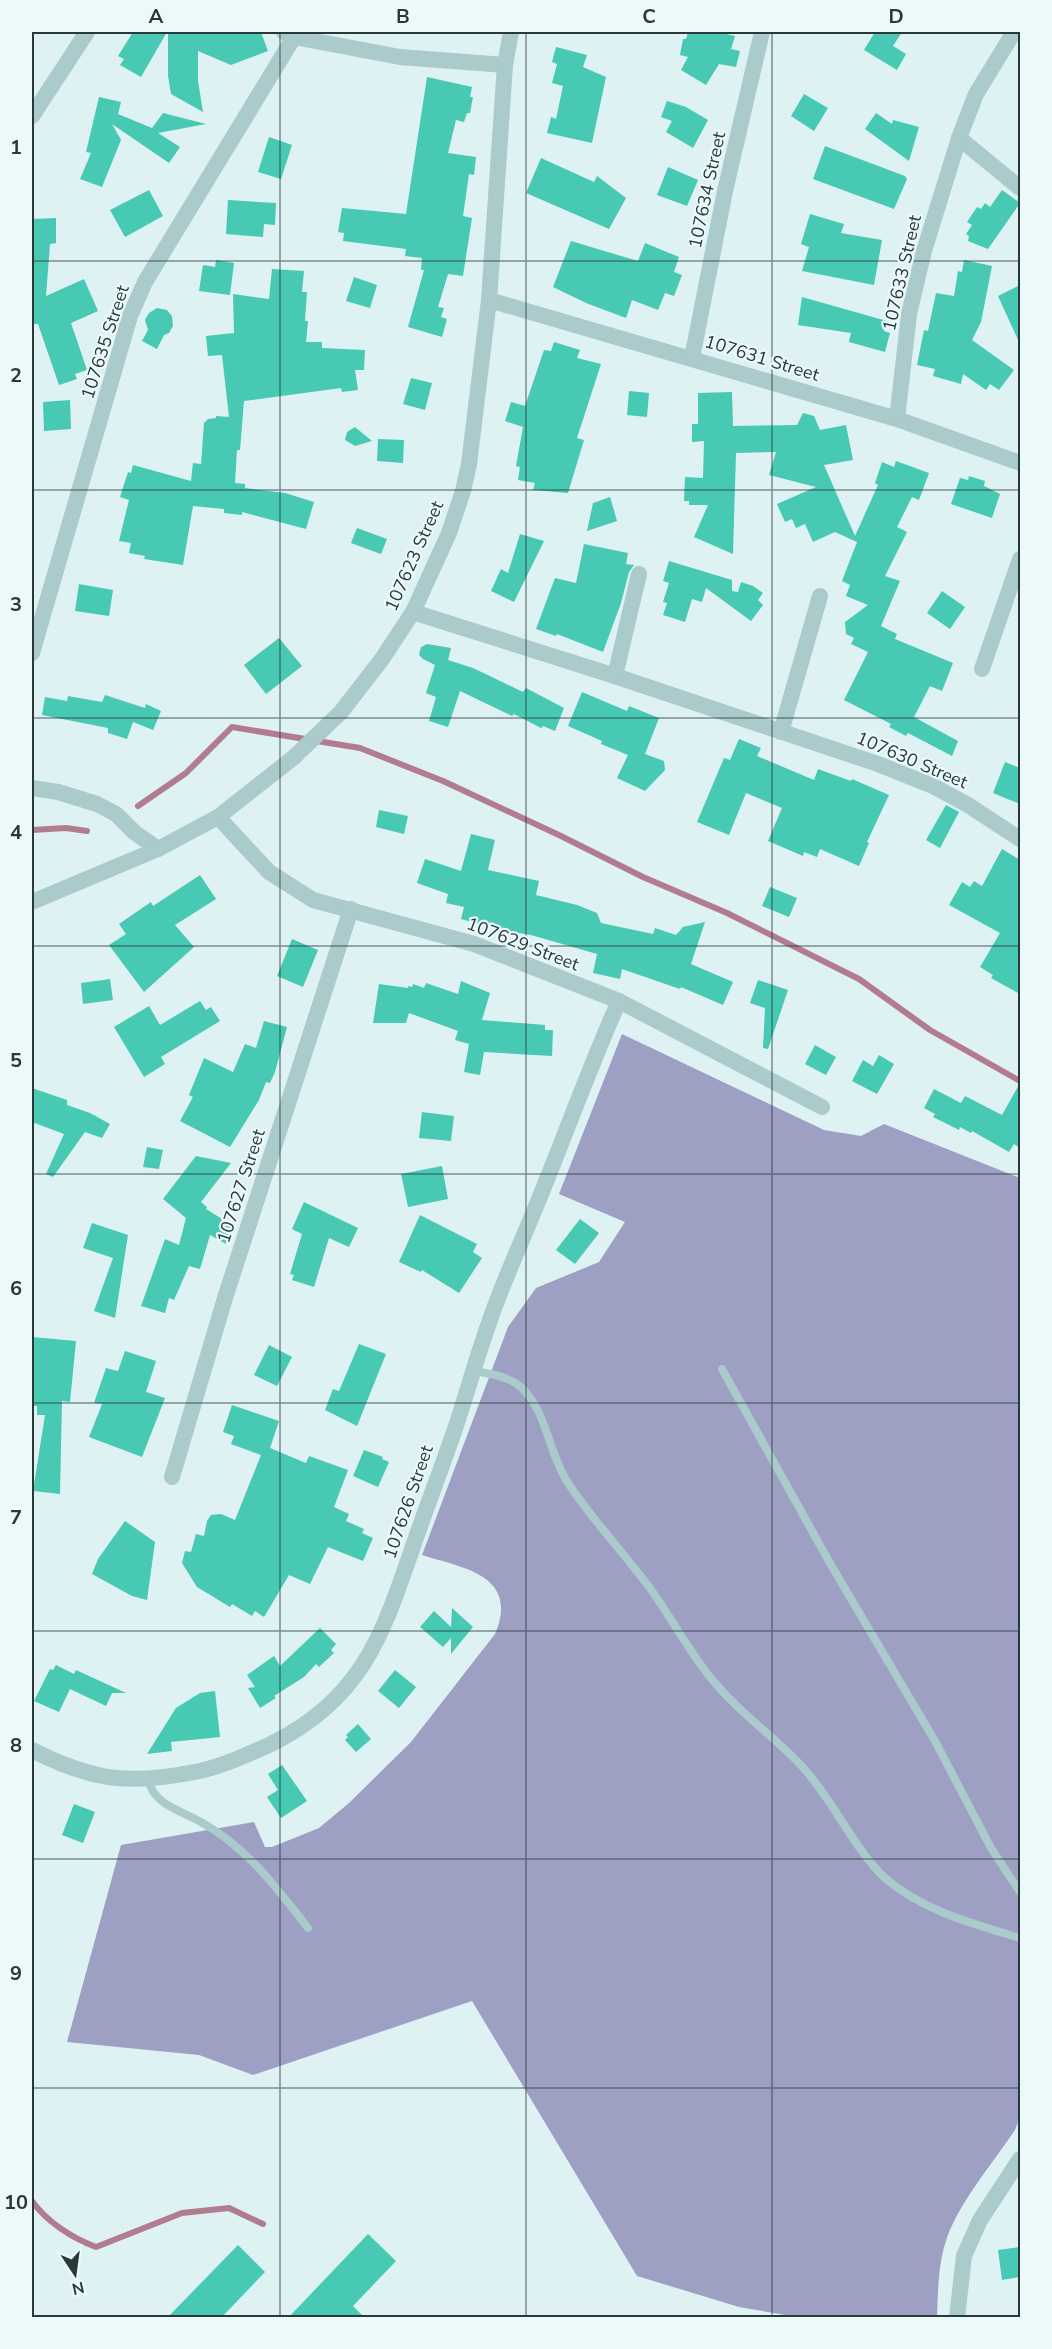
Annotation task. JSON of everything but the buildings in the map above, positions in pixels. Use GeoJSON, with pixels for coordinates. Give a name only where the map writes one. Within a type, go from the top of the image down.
{"type":"FeatureCollection","features":[{"type":"Feature","properties":{"kind":"street"},"geometry":{"type":"LineString","coordinates":[[32,116],[87,32]]}},
{"type":"Feature","properties":{"kind":"street","name":"107623 Street"},"geometry":{"type":"LineString","coordinates":[[32,902],[158,849],[218,817],[293,758],[340,712],[362,686],[413,612],[448,533],[463,491],[474,434],[489,300],[506,65],[511,32]]}},
{"type":"Feature","properties":{"kind":"street","name":"107634 Street"},"geometry":{"type":"LineString","coordinates":[[692,358],[725,191],[762,32]]}},
{"type":"Feature","properties":{"kind":"street","name":"107633 Street"},"geometry":{"type":"LineString","coordinates":[[897,419],[909,314],[924,251],[958,138],[976,94],[1014,32]]}},
{"type":"Feature","properties":{"kind":"street"},"geometry":{"type":"LineString","coordinates":[[289,34],[400,57],[506,65]]}},
{"type":"Feature","properties":{"kind":"street","name":"107635 Street"},"geometry":{"type":"LineString","coordinates":[[32,653],[130,316],[160,254],[289,34]]}},
{"type":"Feature","properties":{"kind":"street"},"geometry":{"type":"LineString","coordinates":[[958,138],[1020,188]]}},
{"type":"Feature","properties":{"kind":"street","name":"107631 Street"},"geometry":{"type":"LineString","coordinates":[[489,300],[897,419],[1020,463]]}},
{"type":"Feature","properties":{"kind":"street"},"geometry":{"type":"LineString","coordinates":[[982,669],[1020,559]]}},
{"type":"Feature","properties":{"kind":"street"},"geometry":{"type":"LineString","coordinates":[[615,676],[639,574]]}},
{"type":"Feature","properties":{"kind":"street"},"geometry":{"type":"LineString","coordinates":[[781,732],[820,596]]}},
{"type":"Feature","properties":{"kind":"street","name":"107630 Street"},"geometry":{"type":"LineString","coordinates":[[413,612],[840,750],[933,786],[968,805],[1020,839]]}},
{"type":"Feature","properties":{"kind":"street"},"geometry":{"type":"LineString","coordinates":[[32,788],[83,799],[116,813],[134,832],[158,849]]}},
{"type":"Feature","properties":{"kind":"street","name":"107629 Street"},"geometry":{"type":"LineString","coordinates":[[218,817],[269,872],[313,900],[474,944],[619,1002],[822,1107]]}},
{"type":"Feature","properties":{"kind":"street","name":"107627 Street"},"geometry":{"type":"LineString","coordinates":[[172,1477],[225,1298],[351,909]]}},
{"type":"Feature","properties":{"kind":"street","name":"107626 Street"},"geometry":{"type":"LineString","coordinates":[[32,1750],[94,1775],[117,1780],[160,1779],[213,1768],[231,1763],[315,1718],[352,1681],[369,1657],[395,1601],[490,1319],[529,1226],[596,1053],[619,1002]]}},
{"type":"Feature","properties":{"kind":"street"},"geometry":{"type":"LineString","coordinates":[[957,2318],[964,2256],[980,2220],[1020,2159]]}},
{"type":"Feature","properties":{"kind":"lane"},"geometry":{"type":"LineString","coordinates":[[722,1369],[831,1565],[935,1741],[991,1848],[1020,1892]]}},
{"type":"Feature","properties":{"kind":"lane"},"geometry":{"type":"LineString","coordinates":[[474,1371],[500,1376],[520,1386],[530,1398],[539,1412],[554,1455],[568,1484],[650,1589],[705,1669],[738,1709],[796,1760],[816,1783],[859,1846],[885,1878],[920,1902],[964,1921],[1020,1938]]}},
{"type":"Feature","properties":{"kind":"lane"},"geometry":{"type":"LineString","coordinates":[[148,1779],[150,1791],[158,1799],[214,1830],[250,1858],[265,1872],[308,1928]]}},
{"type":"Feature","properties":{"kind":"shaded area"},"geometry":{"type":"Polygon","coordinates":[[[622,1034],[824,1130],[861,1136],[884,1124],[1020,1178],[1020,2117],[1015,2130],[966,2200],[950,2230],[941,2262],[937,2317],[797,2317],[739,2307],[637,2276],[472,2001],[253,2075],[199,2055],[67,2042],[121,1845],[254,1822],[265,1847],[272,1847],[319,1828],[349,1803],[411,1742],[495,1634],[501,1614],[500,1599],[494,1587],[483,1577],[470,1570],[422,1555],[508,1327],[536,1288],[599,1262],[625,1222],[559,1194],[622,1034]]]}},
{"type":"Feature","properties":{"kind":"waterway"},"geometry":{"type":"LineString","coordinates":[[138,806],[186,773],[232,727],[360,748],[443,781],[643,877],[727,913],[859,979],[930,1030],[1020,1081]]}},
{"type":"Feature","properties":{"kind":"waterway"},"geometry":{"type":"LineString","coordinates":[[32,830],[66,828],[87,831]]}},
{"type":"Feature","properties":{"kind":"waterway"},"geometry":{"type":"LineString","coordinates":[[32,2201],[45,2216],[61,2228],[96,2247],[182,2213],[229,2208],[263,2224]]}}]}
